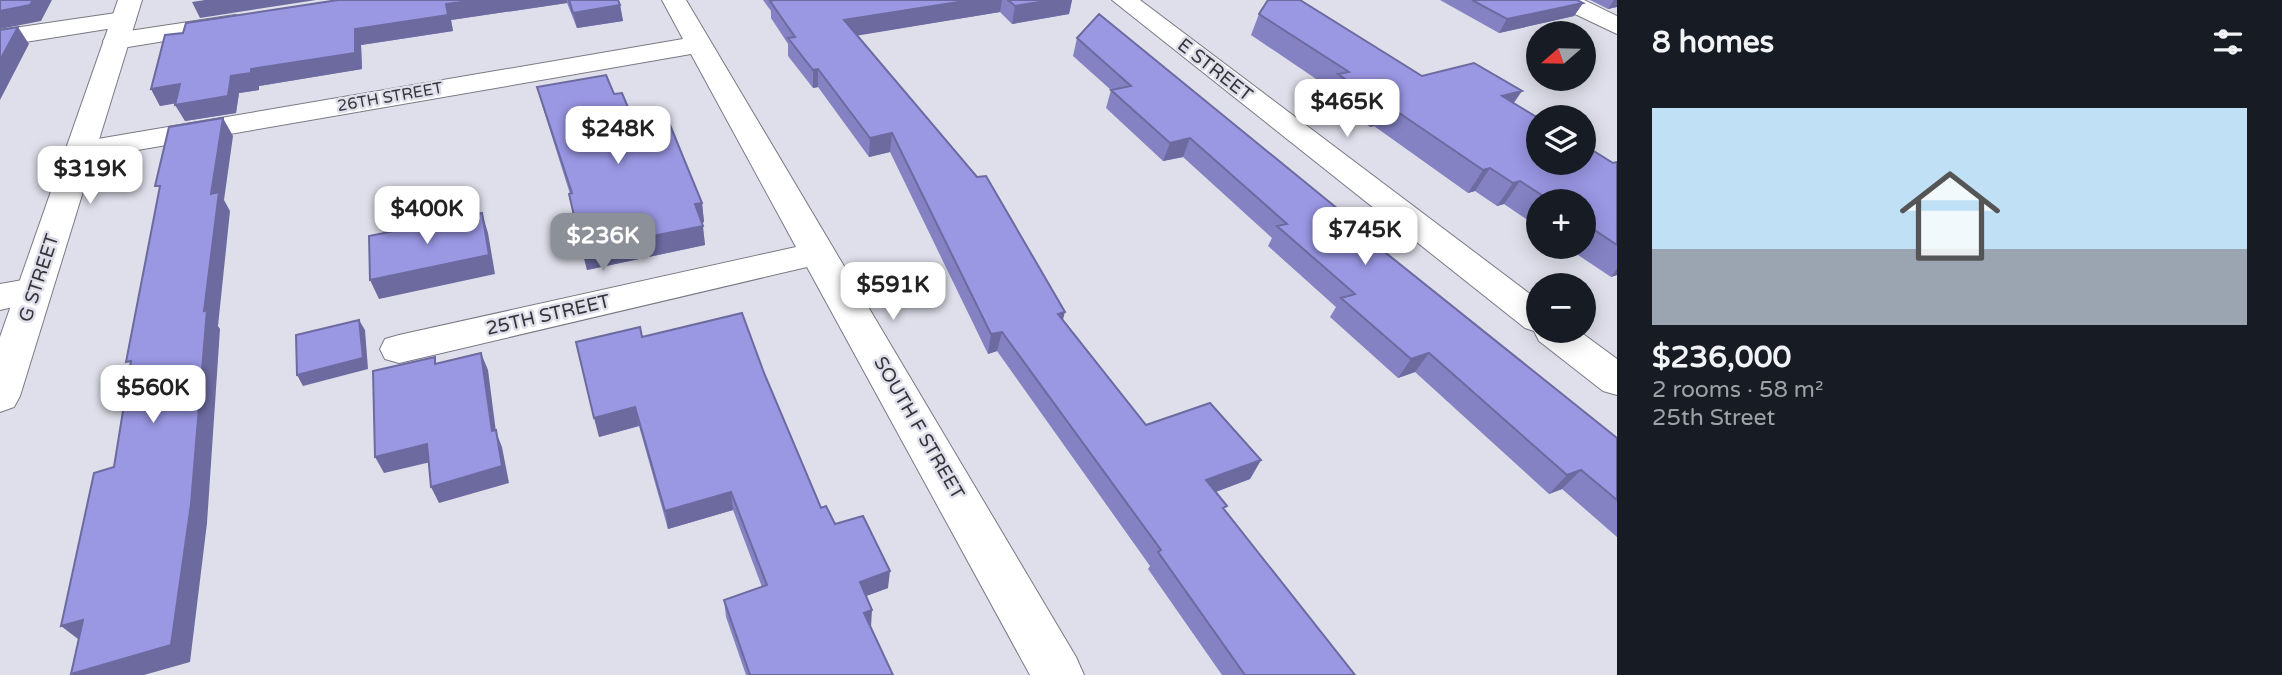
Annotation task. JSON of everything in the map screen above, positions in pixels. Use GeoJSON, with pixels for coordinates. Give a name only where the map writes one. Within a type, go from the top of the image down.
{"type":"FeatureCollection","features":[{"type":"Feature","properties":{"kind":"street","name":"SOUTH F STREET"},"geometry":{"type":"LineString","coordinates":[[674,0],[1058,675]]}},
{"type":"Feature","properties":{"kind":"street","name":"E STREET"},"geometry":{"type":"LineString","coordinates":[[1124,0],[1526,310]]}},
{"type":"Feature","properties":{"kind":"street"},"geometry":{"type":"LineString","coordinates":[[1565,0],[1617,26]]}},
{"type":"Feature","properties":{"kind":"street"},"geometry":{"type":"LineString","coordinates":[[0,38],[123,20],[262,18]]}},
{"type":"Feature","properties":{"kind":"street","name":"G STREET"},"geometry":{"type":"LineString","coordinates":[[0,396],[17,294],[80,150],[123,20]]}},
{"type":"Feature","properties":{"kind":"street","name":"26TH STREET"},"geometry":{"type":"LineString","coordinates":[[80,150],[700,44]]}},
{"type":"Feature","properties":{"kind":"street","name":"25TH STREET"},"geometry":{"type":"LineString","coordinates":[[399,349],[820,253]]}},
{"type":"Feature","properties":{"kind":"street"},"geometry":{"type":"LineString","coordinates":[[1569,343],[1617,380]]}},
{"type":"Feature","properties":{"kind":"building"},"geometry":{"type":"Polygon","coordinates":[[[0,0],[33,0],[30,5],[0,11],[0,0]]]}},
{"type":"Feature","properties":{"kind":"building"},"geometry":{"type":"Polygon","coordinates":[[[338,0],[476,0],[446,4],[448,15],[355,29],[355,53],[251,69],[251,73],[231,76],[228,96],[175,105],[180,84],[151,89],[165,35],[183,33],[186,23],[338,0]]]}},
{"type":"Feature","properties":{"kind":"building"},"geometry":{"type":"Polygon","coordinates":[[[569,0],[618,0],[620,5],[573,13],[569,0]]]}},
{"type":"Feature","properties":{"kind":"building"},"geometry":{"type":"Polygon","coordinates":[[[971,0],[844,20],[977,177],[986,176],[1065,312],[1058,314],[1146,425],[1210,403],[1261,460],[1206,480],[1227,506],[1223,508],[1355,675],[1245,675],[1158,552],[1161,550],[1002,332],[991,334],[892,133],[870,138],[818,69],[813,70],[788,38],[795,37],[770,1],[971,0]]]}},
{"type":"Feature","properties":{"kind":"building"},"geometry":{"type":"Polygon","coordinates":[[[1008,0],[1052,0],[1015,6],[1008,0]]]}},
{"type":"Feature","properties":{"kind":"building"},"geometry":{"type":"Polygon","coordinates":[[[1268,0],[1300,0],[1422,76],[1474,63],[1522,91],[1502,96],[1526,111],[1526,175],[1596,175],[1596,152],[1613,163],[1617,162],[1617,245],[1596,231],[1596,189],[1532,189],[1520,181],[1513,183],[1490,168],[1483,170],[1386,104],[1381,105],[1338,74],[1349,72],[1259,14],[1268,0]]]}},
{"type":"Feature","properties":{"kind":"building"},"geometry":{"type":"Polygon","coordinates":[[[1472,0],[1577,0],[1583,3],[1507,19],[1472,0]]]}},
{"type":"Feature","properties":{"kind":"building"},"geometry":{"type":"Polygon","coordinates":[[[1099,14],[1360,227],[1356,229],[1617,438],[1617,500],[1581,470],[1567,475],[1429,353],[1411,359],[1341,298],[1355,294],[1277,226],[1287,224],[1190,138],[1170,143],[1111,90],[1131,86],[1077,38],[1099,14]]]}},
{"type":"Feature","properties":{"kind":"building"},"geometry":{"type":"Polygon","coordinates":[[[18,27],[0,60],[0,30],[18,27]]]}},
{"type":"Feature","properties":{"kind":"building"},"geometry":{"type":"Polygon","coordinates":[[[606,75],[614,94],[622,93],[638,131],[670,125],[702,203],[695,204],[703,226],[582,250],[569,194],[572,193],[537,87],[606,75]]]}},
{"type":"Feature","properties":{"kind":"building"},"geometry":{"type":"Polygon","coordinates":[[[223,118],[211,194],[219,192],[204,311],[207,310],[191,504],[171,645],[71,674],[83,620],[61,626],[94,473],[114,467],[131,361],[126,362],[160,186],[155,186],[169,127],[223,118]]]}},
{"type":"Feature","properties":{"kind":"building"},"geometry":{"type":"Polygon","coordinates":[[[482,213],[489,255],[370,280],[369,236],[482,213]]]}},
{"type":"Feature","properties":{"kind":"building"},"geometry":{"type":"Polygon","coordinates":[[[742,313],[764,373],[821,508],[826,506],[835,524],[863,516],[890,571],[860,582],[872,610],[864,613],[893,675],[750,675],[724,600],[767,585],[731,492],[665,511],[635,407],[594,418],[576,342],[640,327],[642,337],[742,313]]]}},
{"type":"Feature","properties":{"kind":"building"},"geometry":{"type":"Polygon","coordinates":[[[359,320],[363,358],[297,375],[296,335],[359,320]]]}},
{"type":"Feature","properties":{"kind":"building"},"geometry":{"type":"Polygon","coordinates":[[[481,353],[492,431],[496,430],[502,466],[431,487],[427,444],[375,457],[373,371],[435,357],[435,364],[481,353]]]}}]}
